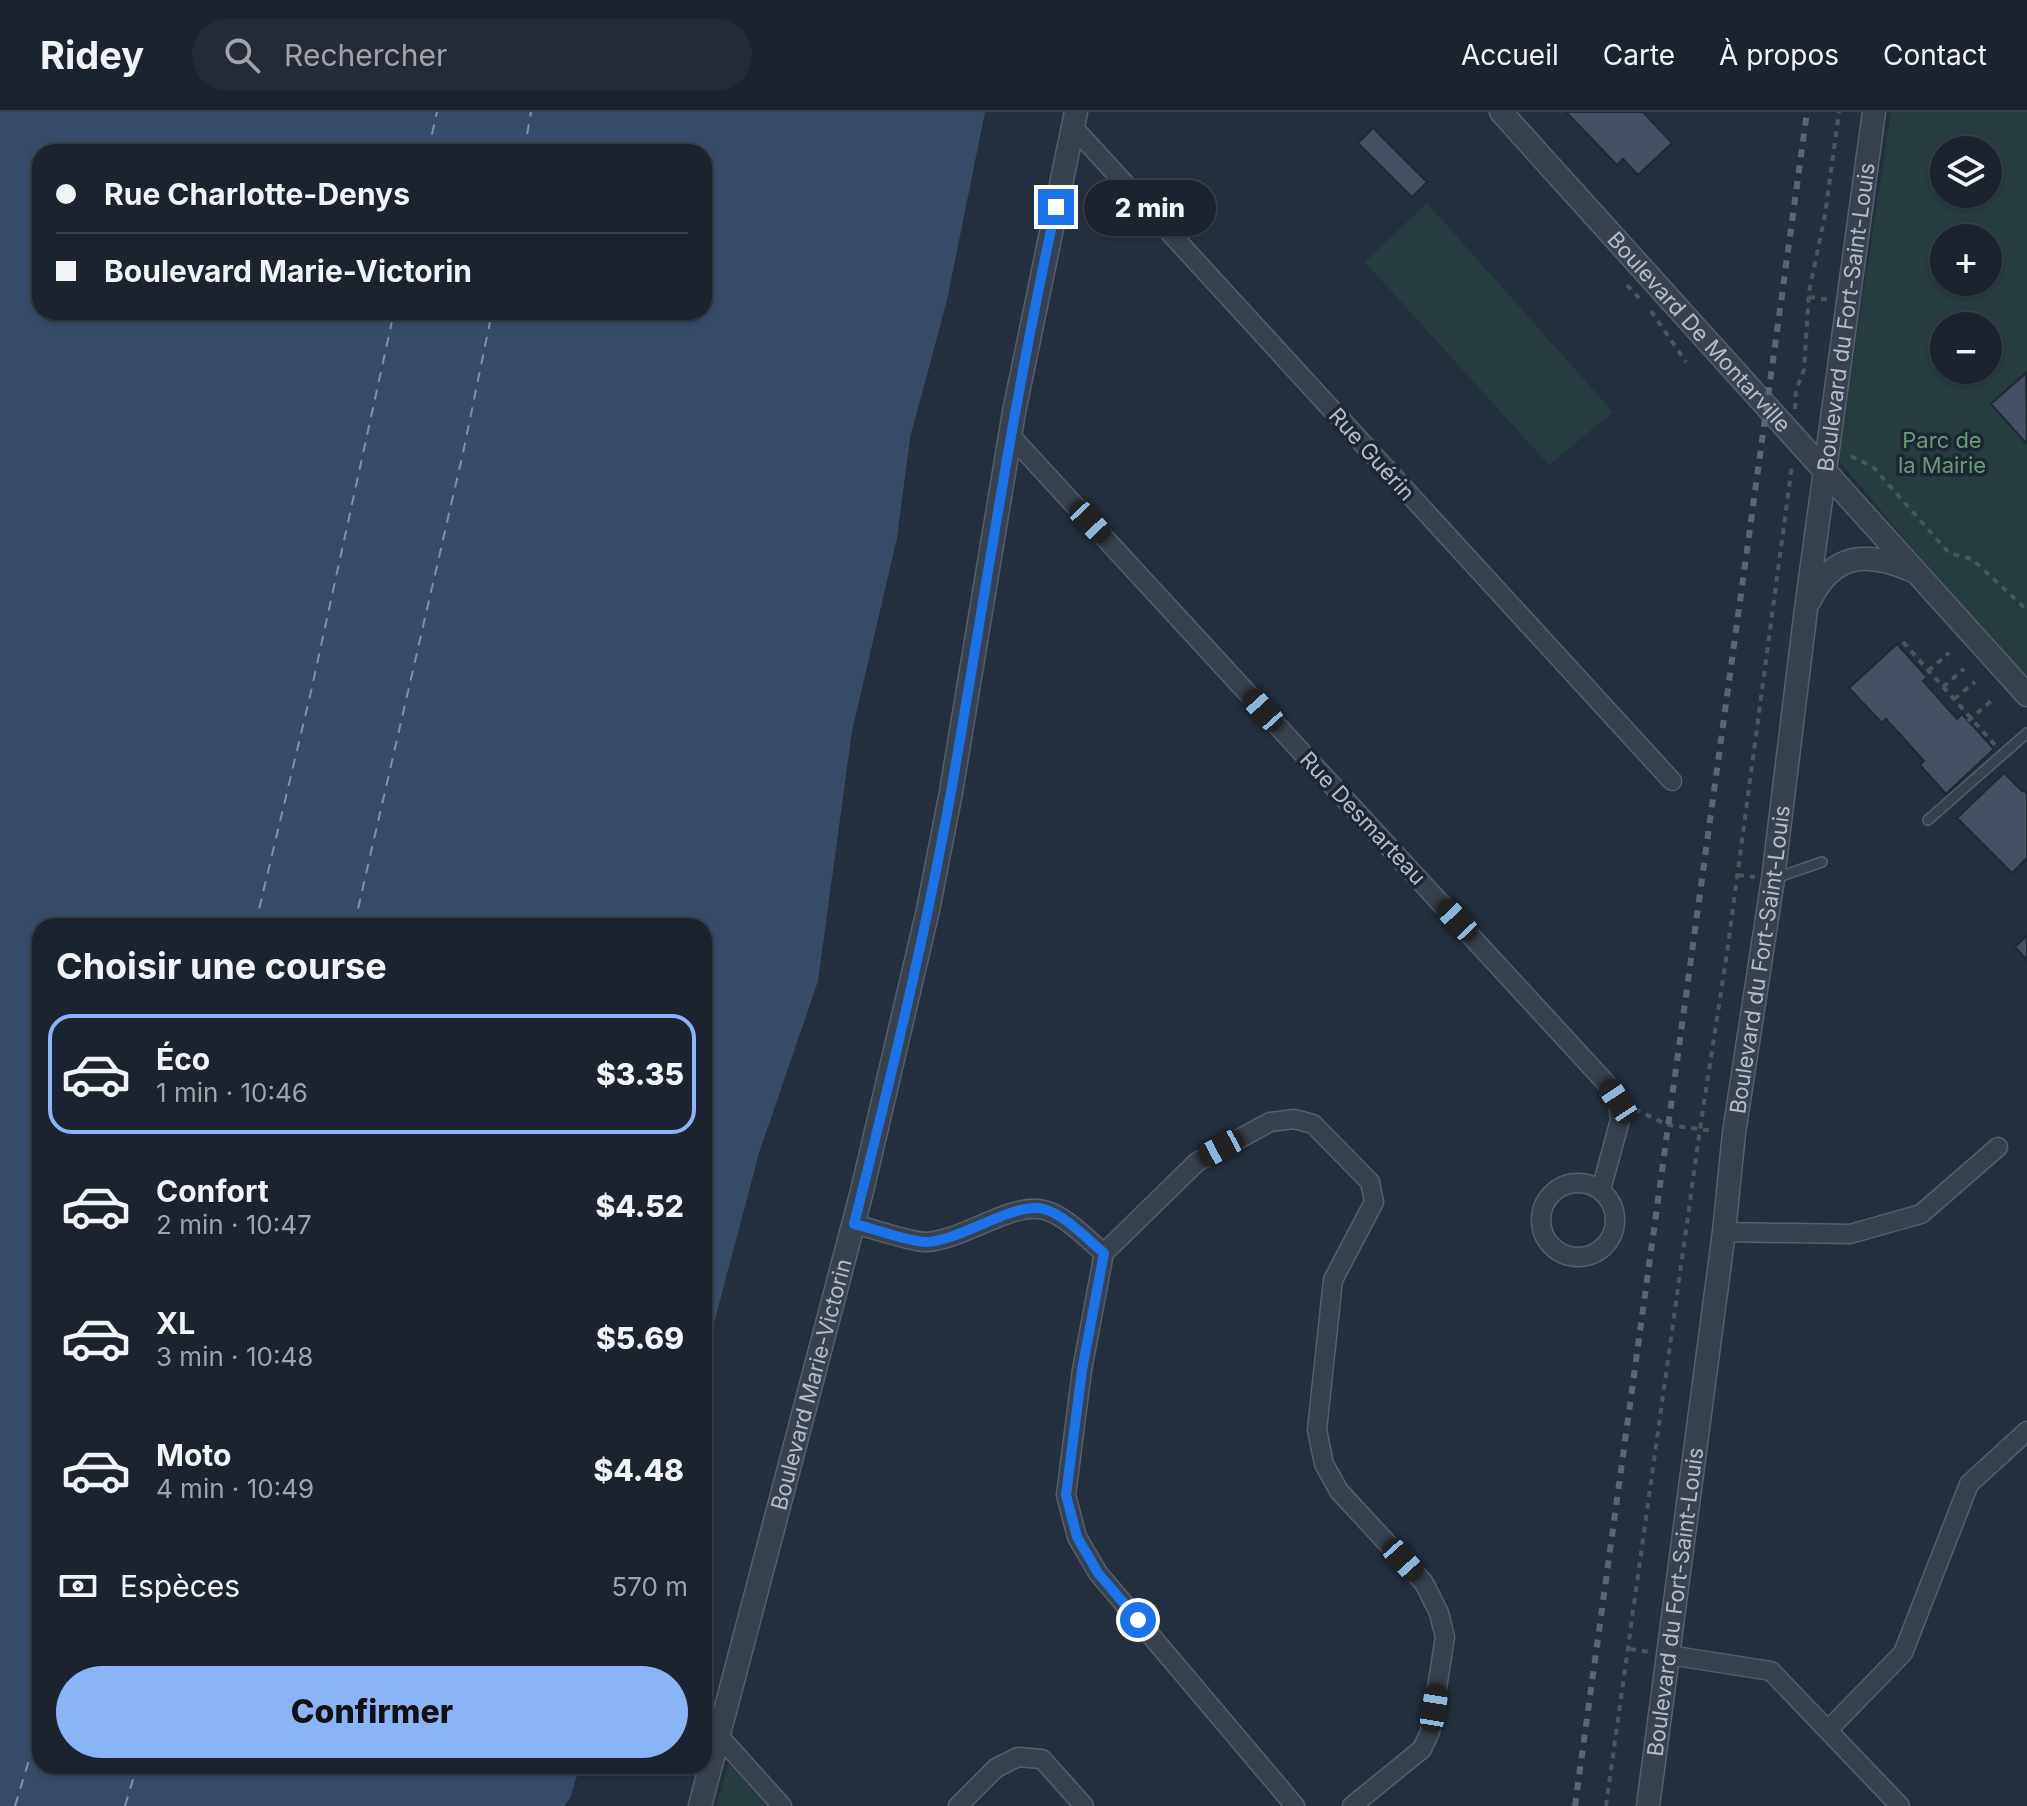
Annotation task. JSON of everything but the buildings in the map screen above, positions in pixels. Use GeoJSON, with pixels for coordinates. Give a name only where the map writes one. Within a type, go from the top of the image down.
{"type":"FeatureCollection","features":[{"type":"Feature","properties":{"kind":"street","name":"Boulevard De Montarville"},"geometry":{"type":"LineString","coordinates":[[1501,112],[2026,691]]}},
{"type":"Feature","properties":{"kind":"street","name":"Boulevard du Fort-Saint-Louis"},"geometry":{"type":"LineString","coordinates":[[1648,1806],[1724,1232],[1734,1133],[1773,879],[1824,471],[1874,112]]}},
{"type":"Feature","properties":{"kind":"street","name":"Boulevard Marie-Victorin"},"geometry":{"type":"LineString","coordinates":[[712,1762],[854,1224],[928,910],[951,792],[1010,435],[1074,120]]}},
{"type":"Feature","properties":{"kind":"street","name":"Rue Guérin"},"geometry":{"type":"LineString","coordinates":[[1074,120],[1672,781]]}},
{"type":"Feature","properties":{"kind":"street","name":"Rue Desmarteau"},"geometry":{"type":"LineString","coordinates":[[1010,435],[1607,1084],[1618,1101]]}},
{"type":"Feature","properties":{"kind":"street"},"geometry":{"type":"LineString","coordinates":[[1806,609],[1825,576],[1849,560],[1882,559],[1916,572]]}},
{"type":"Feature","properties":{"kind":"street"},"geometry":{"type":"LineString","coordinates":[[1601,1190],[1578,1183],[1566,1185],[1547,1199],[1541,1210],[1540,1222],[1543,1234],[1559,1253],[1583,1258],[1595,1254],[1606,1246],[1616,1224],[1615,1211],[1601,1190],[1620,1120],[1618,1101]]}},
{"type":"Feature","properties":{"kind":"street"},"geometry":{"type":"LineString","coordinates":[[1295,1806],[1098,1573],[1077,1537],[1066,1495],[1082,1370],[1104,1253],[1197,1162],[1270,1122],[1294,1119],[1313,1124],[1370,1182],[1374,1202],[1333,1280],[1317,1430],[1324,1464],[1339,1491],[1424,1583],[1439,1613],[1445,1637],[1430,1732],[1422,1749],[1352,1806]]}},
{"type":"Feature","properties":{"kind":"street"},"geometry":{"type":"LineString","coordinates":[[1724,1232],[1850,1234],[1921,1214],[1998,1147]]}},
{"type":"Feature","properties":{"kind":"street"},"geometry":{"type":"LineString","coordinates":[[854,1224],[924,1242],[948,1238],[1030,1208],[1046,1210],[1061,1218],[1104,1253]]}},
{"type":"Feature","properties":{"kind":"street"},"geometry":{"type":"LineString","coordinates":[[1828,1730],[1903,1653],[1969,1484],[2027,1431]]}},
{"type":"Feature","properties":{"kind":"street"},"geometry":{"type":"LineString","coordinates":[[1669,1655],[1771,1671],[1900,1806]]}},
{"type":"Feature","properties":{"kind":"street"},"geometry":{"type":"LineString","coordinates":[[719,1736],[782,1806]]}},
{"type":"Feature","properties":{"kind":"street"},"geometry":{"type":"LineString","coordinates":[[958,1806],[996,1768],[1018,1757],[1042,1759],[1084,1806]]}},
{"type":"Feature","properties":{"kind":"street","name":"Boulevard Marie-Victorin"},"geometry":{"type":"LineString","coordinates":[[700,1806],[709,1774]]}},
{"type":"Feature","properties":{"kind":"lane"},"geometry":{"type":"LineString","coordinates":[[1928,820],[2027,733]]}},
{"type":"Feature","properties":{"kind":"lane"},"geometry":{"type":"LineString","coordinates":[[1773,879],[1822,862]]}},
{"type":"Feature","properties":{"kind":"path","name":"Boulevard du Fort-Saint-Louis"},"geometry":{"type":"LineString","coordinates":[[1796,399],[1804,370],[1809,292],[1825,215],[1839,112]]}},
{"type":"Feature","properties":{"kind":"path"},"geometry":{"type":"LineString","coordinates":[[1626,283],[1631,292],[1648,306],[1686,362]]}},
{"type":"Feature","properties":{"kind":"path"},"geometry":{"type":"LineString","coordinates":[[1851,456],[1873,467],[1949,553],[1972,559],[2027,610]]}},
{"type":"Feature","properties":{"kind":"path","name":"Boulevard du Fort-Saint-Louis"},"geometry":{"type":"LineString","coordinates":[[1606,1806],[1700,1129],[1730,938],[1781,534],[1792,472]]}},
{"type":"Feature","properties":{"kind":"path"},"geometry":{"type":"LineString","coordinates":[[1935,549],[1941,545]]}},
{"type":"Feature","properties":{"kind":"path"},"geometry":{"type":"LineString","coordinates":[[1903,642],[1996,747]]}},
{"type":"Feature","properties":{"kind":"path"},"geometry":{"type":"LineString","coordinates":[[1928,671],[1949,653]]}},
{"type":"Feature","properties":{"kind":"path"},"geometry":{"type":"LineString","coordinates":[[1943,687],[1964,669]]}},
{"type":"Feature","properties":{"kind":"path"},"geometry":{"type":"LineString","coordinates":[[1928,687],[1936,680]]}},
{"type":"Feature","properties":{"kind":"path"},"geometry":{"type":"LineString","coordinates":[[1954,699],[1975,682]]}},
{"type":"Feature","properties":{"kind":"path"},"geometry":{"type":"LineString","coordinates":[[1969,720],[1992,700]]}},
{"type":"Feature","properties":{"kind":"path"},"geometry":{"type":"LineString","coordinates":[[1618,1101],[1668,1125],[1734,1133]]}},
{"type":"Feature","properties":{"kind":"green space","name":"Parc de la Mairie"},"geometry":{"type":"Polygon","coordinates":[[[1891,112],[2027,112],[2027,678],[2024,681],[1838,459],[1891,112]]]}},
{"type":"Feature","properties":{"kind":"green space"},"geometry":{"type":"Polygon","coordinates":[[[1427,203],[1613,412],[1549,465],[1365,262],[1427,203]]]}},
{"type":"Feature","properties":{"kind":"green space"},"geometry":{"type":"Polygon","coordinates":[[[728,1763],[768,1806],[717,1806],[728,1763]]]}},
{"type":"Feature","properties":{"kind":"water"},"geometry":{"type":"Polygon","coordinates":[[[0,112],[985,112],[947,300],[910,438],[897,538],[852,731],[818,981],[759,1153],[712,1331],[712,918],[32,918],[32,1774],[578,1774],[570,1798],[564,1806],[0,1806],[0,112]]]}},
{"type":"Feature","properties":{"kind":"ferry route"},"geometry":{"type":"LineString","coordinates":[[430,144],[437,112]]}},
{"type":"Feature","properties":{"kind":"ferry route"},"geometry":{"type":"LineString","coordinates":[[525,144],[531,112]]}},
{"type":"Feature","properties":{"kind":"ferry route"},"geometry":{"type":"LineString","coordinates":[[257,918],[310,696],[392,320]]}},
{"type":"Feature","properties":{"kind":"ferry route"},"geometry":{"type":"LineString","coordinates":[[356,918],[463,453],[490,320]]}},
{"type":"Feature","properties":{"kind":"ferry route"},"geometry":{"type":"LineString","coordinates":[[15,1806],[32,1750]]}},
{"type":"Feature","properties":{"kind":"ferry route"},"geometry":{"type":"LineString","coordinates":[[125,1806],[135,1774]]}},
{"type":"Feature","properties":{"kind":"railway"},"geometry":{"type":"LineString","coordinates":[[1575,1806],[1807,112]]}},
{"type":"Feature","properties":{"kind":"route"},"geometry":{"type":"LineString","coordinates":[[1056,207],[1014,412],[951,792],[928,910],[854,1224],[924,1242],[948,1238],[1030,1208],[1046,1210],[1061,1218],[1104,1253],[1082,1370],[1066,1495],[1077,1537],[1098,1573],[1138,1620]]}}]}
